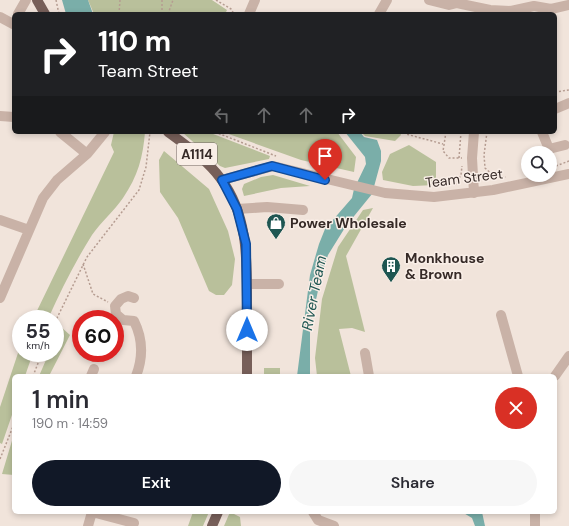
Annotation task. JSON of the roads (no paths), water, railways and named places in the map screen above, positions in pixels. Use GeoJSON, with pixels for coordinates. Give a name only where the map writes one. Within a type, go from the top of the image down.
{"type":"FeatureCollection","features":[{"type":"Feature","properties":{"kind":"main road"},"geometry":{"type":"LineString","coordinates":[[37,0],[44,12]]}},
{"type":"Feature","properties":{"kind":"main road","name":"A1114"},"geometry":{"type":"LineString","coordinates":[[171,134],[203,159],[222,180],[237,209],[246,244],[247,374]]}},
{"type":"Feature","properties":{"kind":"main road"},"geometry":{"type":"LineString","coordinates":[[212,526],[217,514]]}},
{"type":"Feature","properties":{"kind":"street"},"geometry":{"type":"LineString","coordinates":[[19,12],[26,0]]}},
{"type":"Feature","properties":{"kind":"street"},"geometry":{"type":"LineString","coordinates":[[250,12],[255,0]]}},
{"type":"Feature","properties":{"kind":"street"},"geometry":{"type":"LineString","coordinates":[[380,12],[387,0]]}},
{"type":"Feature","properties":{"kind":"street"},"geometry":{"type":"LineString","coordinates":[[429,0],[449,4],[457,3],[511,11],[534,6],[551,9],[569,5]]}},
{"type":"Feature","properties":{"kind":"street"},"geometry":{"type":"LineString","coordinates":[[0,17],[12,23]]}},
{"type":"Feature","properties":{"kind":"street"},"geometry":{"type":"LineString","coordinates":[[557,108],[569,103]]}},
{"type":"Feature","properties":{"kind":"street"},"geometry":{"type":"LineString","coordinates":[[0,116],[12,117]]}},
{"type":"Feature","properties":{"kind":"street"},"geometry":{"type":"LineString","coordinates":[[62,134],[87,154]]}},
{"type":"Feature","properties":{"kind":"street"},"geometry":{"type":"LineString","coordinates":[[0,298],[43,198],[50,187],[64,172],[87,154],[103,134]]}},
{"type":"Feature","properties":{"kind":"street"},"geometry":{"type":"LineString","coordinates":[[474,134],[472,158],[474,193]]}},
{"type":"Feature","properties":{"kind":"street"},"geometry":{"type":"LineString","coordinates":[[543,134],[548,149],[565,145]]}},
{"type":"Feature","properties":{"kind":"street","name":"Team Street"},"geometry":{"type":"LineString","coordinates":[[222,180],[272,166],[300,174],[385,193],[422,198],[474,193],[569,174]]}},
{"type":"Feature","properties":{"kind":"street"},"geometry":{"type":"LineString","coordinates":[[237,209],[267,207],[302,210]]}},
{"type":"Feature","properties":{"kind":"street"},"geometry":{"type":"LineString","coordinates":[[0,220],[29,230]]}},
{"type":"Feature","properties":{"kind":"street"},"geometry":{"type":"LineString","coordinates":[[247,284],[279,284]]}},
{"type":"Feature","properties":{"kind":"street"},"geometry":{"type":"LineString","coordinates":[[134,298],[128,296],[115,306],[116,314],[123,320],[134,321],[140,334],[141,362],[137,374]]}},
{"type":"Feature","properties":{"kind":"street"},"geometry":{"type":"LineString","coordinates":[[501,315],[517,374]]}},
{"type":"Feature","properties":{"kind":"street"},"geometry":{"type":"LineString","coordinates":[[365,353],[369,374]]}},
{"type":"Feature","properties":{"kind":"street"},"geometry":{"type":"LineString","coordinates":[[556,374],[569,356]]}},
{"type":"Feature","properties":{"kind":"street"},"geometry":{"type":"LineString","coordinates":[[88,526],[91,514]]}},
{"type":"Feature","properties":{"kind":"street"},"geometry":{"type":"LineString","coordinates":[[100,514],[134,523]]}},
{"type":"Feature","properties":{"kind":"street"},"geometry":{"type":"LineString","coordinates":[[315,514],[318,520],[334,526]]}},
{"type":"Feature","properties":{"kind":"street"},"geometry":{"type":"LineString","coordinates":[[535,514],[535,526]]}},
{"type":"Feature","properties":{"kind":"water"},"geometry":{"type":"Polygon","coordinates":[[[62,0],[88,0],[92,12],[65,12],[62,0]]]}},
{"type":"Feature","properties":{"kind":"water","name":"River Team"},"geometry":{"type":"Polygon","coordinates":[[[347,134],[362,134],[364,137],[377,140],[381,151],[381,161],[372,194],[346,226],[328,255],[321,277],[310,327],[310,374],[297,374],[310,275],[319,244],[325,229],[352,198],[354,189],[366,164],[365,157],[347,134]]]}},
{"type":"Feature","properties":{"kind":"water"},"geometry":{"type":"Polygon","coordinates":[[[465,514],[482,514],[485,526],[475,526],[472,518],[465,514]]]}},
{"type":"Feature","properties":{"kind":"place","name":"Power Wholesale"},"geometry":{"type":"Point","coordinates":[276,240]}},
{"type":"Feature","properties":{"kind":"place","name":"Monkhouse & Brown"},"geometry":{"type":"Point","coordinates":[391,283]}}]}
